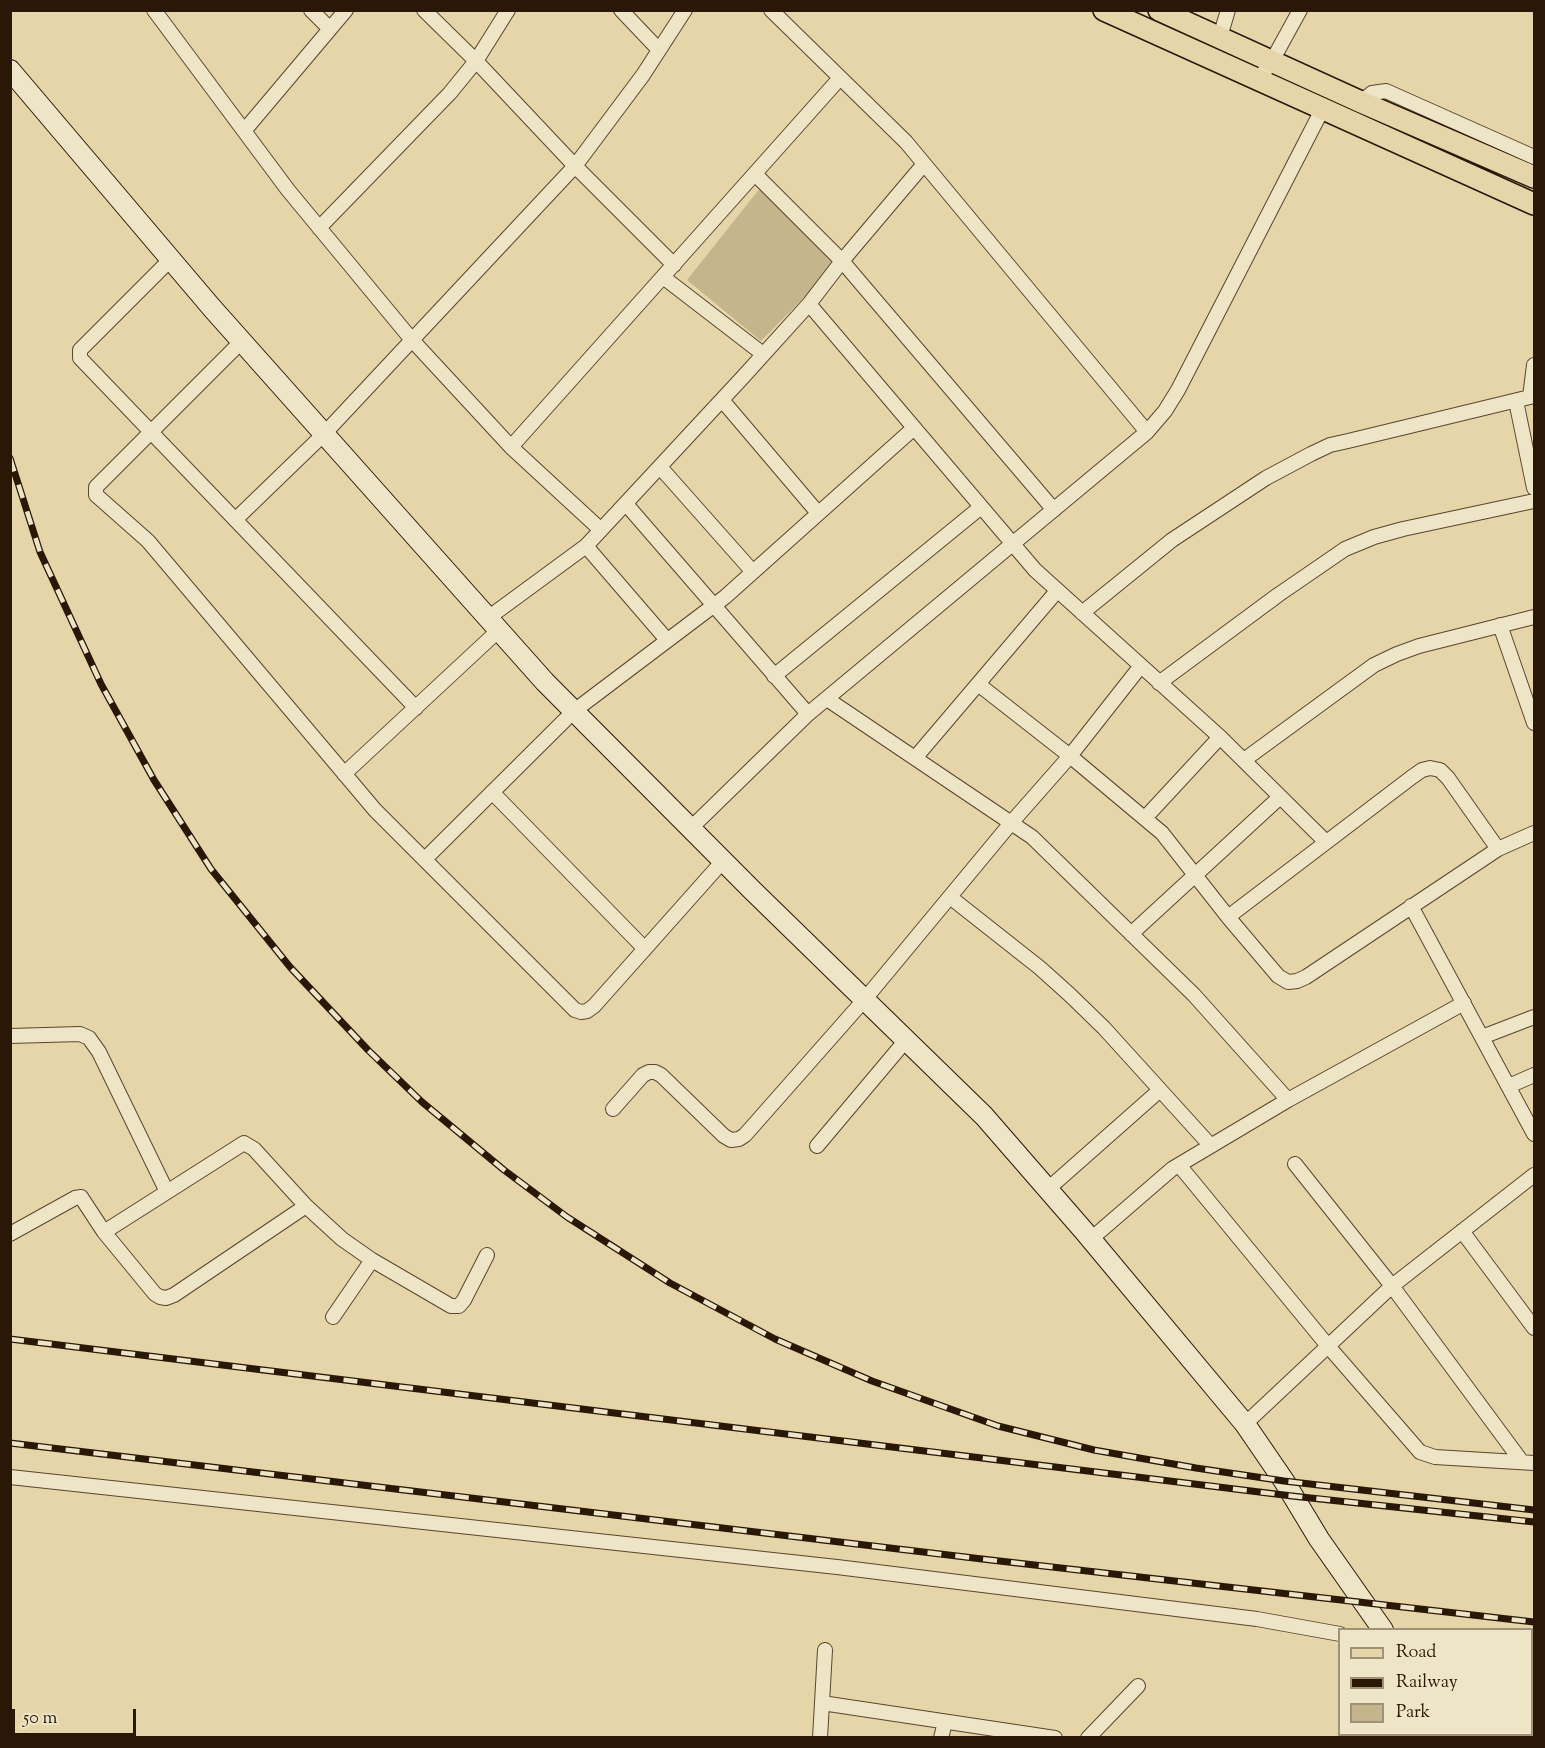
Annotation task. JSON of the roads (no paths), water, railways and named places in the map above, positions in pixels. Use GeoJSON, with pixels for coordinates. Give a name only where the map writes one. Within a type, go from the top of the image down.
{"type":"FeatureCollection","features":[{"type":"Feature","properties":{"kind":"main road"},"geometry":{"type":"LineString","coordinates":[[1104,10],[1534,204]]}},
{"type":"Feature","properties":{"kind":"main road"},"geometry":{"type":"LineString","coordinates":[[1159,10],[1361,102],[1534,177]]}},
{"type":"Feature","properties":{"kind":"street"},"geometry":{"type":"LineString","coordinates":[[154,10],[319,228],[412,340],[511,447],[601,530]]}},
{"type":"Feature","properties":{"kind":"street"},"geometry":{"type":"LineString","coordinates":[[311,10],[330,29]]}},
{"type":"Feature","properties":{"kind":"street"},"geometry":{"type":"LineString","coordinates":[[244,130],[346,10]]}},
{"type":"Feature","properties":{"kind":"street"},"geometry":{"type":"LineString","coordinates":[[424,10],[674,265]]}},
{"type":"Feature","properties":{"kind":"street"},"geometry":{"type":"LineString","coordinates":[[319,228],[450,93],[476,61],[508,10]]}},
{"type":"Feature","properties":{"kind":"street"},"geometry":{"type":"LineString","coordinates":[[621,10],[659,50]]}},
{"type":"Feature","properties":{"kind":"street"},"geometry":{"type":"LineString","coordinates":[[236,519],[324,434],[575,166],[659,50],[685,10]]}},
{"type":"Feature","properties":{"kind":"street"},"geometry":{"type":"LineString","coordinates":[[771,10],[906,142],[1147,432]]}},
{"type":"Feature","properties":{"kind":"street"},"geometry":{"type":"LineString","coordinates":[[1220,37],[1228,10]]}},
{"type":"Feature","properties":{"kind":"street"},"geometry":{"type":"LineString","coordinates":[[1259,79],[1272,61],[1300,10]]}},
{"type":"Feature","properties":{"kind":"street"},"geometry":{"type":"LineString","coordinates":[[10,70],[242,341],[574,711],[723,861],[984,1116],[1091,1239],[1245,1424],[1284,1481],[1319,1539],[1382,1628]]}},
{"type":"Feature","properties":{"kind":"street"},"geometry":{"type":"LineString","coordinates":[[511,447],[840,78]]}},
{"type":"Feature","properties":{"kind":"street"},"geometry":{"type":"LineString","coordinates":[[1361,102],[1372,93],[1386,91],[1534,157]]}},
{"type":"Feature","properties":{"kind":"street"},"geometry":{"type":"LineString","coordinates":[[691,828],[808,714],[1147,432],[1165,411],[1178,390],[1323,108]]}},
{"type":"Feature","properties":{"kind":"street"},"geometry":{"type":"LineString","coordinates":[[344,774],[416,708],[494,624],[586,546],[626,504],[808,304],[924,164]]}},
{"type":"Feature","properties":{"kind":"street"},"geometry":{"type":"LineString","coordinates":[[755,174],[842,261],[1054,510]]}},
{"type":"Feature","properties":{"kind":"street"},"geometry":{"type":"LineString","coordinates":[[171,259],[80,350],[80,358],[416,708]]}},
{"type":"Feature","properties":{"kind":"street"},"geometry":{"type":"LineString","coordinates":[[663,277],[763,354]]}},
{"type":"Feature","properties":{"kind":"street"},"geometry":{"type":"LineString","coordinates":[[808,304],[1035,570],[1220,737],[1326,842]]}},
{"type":"Feature","properties":{"kind":"street"},"geometry":{"type":"LineString","coordinates":[[242,341],[96,487],[96,495],[148,541],[375,810],[575,1010],[587,1011],[594,1006],[723,861]]}},
{"type":"Feature","properties":{"kind":"street"},"geometry":{"type":"LineString","coordinates":[[1082,613],[1172,540],[1266,478],[1330,446],[1532,396],[1534,365]]}},
{"type":"Feature","properties":{"kind":"street"},"geometry":{"type":"LineString","coordinates":[[722,400],[818,513]]}},
{"type":"Feature","properties":{"kind":"street"},"geometry":{"type":"LineString","coordinates":[[1516,401],[1534,488]]}},
{"type":"Feature","properties":{"kind":"street"},"geometry":{"type":"LineString","coordinates":[[425,859],[574,711],[713,606],[914,428]]}},
{"type":"Feature","properties":{"kind":"street"},"geometry":{"type":"LineString","coordinates":[[660,467],[753,572]]}},
{"type":"Feature","properties":{"kind":"street"},"geometry":{"type":"LineString","coordinates":[[1159,683],[1278,595],[1345,549],[1374,537],[1403,529],[1534,501]]}},
{"type":"Feature","properties":{"kind":"street"},"geometry":{"type":"LineString","coordinates":[[626,504],[808,714]]}},
{"type":"Feature","properties":{"kind":"street"},"geometry":{"type":"LineString","coordinates":[[774,676],[981,507]]}},
{"type":"Feature","properties":{"kind":"street"},"geometry":{"type":"LineString","coordinates":[[586,546],[667,640]]}},
{"type":"Feature","properties":{"kind":"street"},"geometry":{"type":"LineString","coordinates":[[915,758],[1057,591]]}},
{"type":"Feature","properties":{"kind":"street"},"geometry":{"type":"LineString","coordinates":[[1244,760],[1374,665],[1419,646],[1534,617]]}},
{"type":"Feature","properties":{"kind":"street"},"geometry":{"type":"LineString","coordinates":[[1500,625],[1534,723]]}},
{"type":"Feature","properties":{"kind":"street"},"geometry":{"type":"LineString","coordinates":[[613,1109],[642,1075],[655,1072],[662,1075],[724,1136],[731,1140],[739,1139],[865,999],[1011,823],[1070,756],[1140,667]]}},
{"type":"Feature","properties":{"kind":"street"},"geometry":{"type":"LineString","coordinates":[[978,684],[1145,818],[1175,848],[1228,917],[1278,976],[1288,982],[1306,977],[1498,849],[1534,833]]}},
{"type":"Feature","properties":{"kind":"street"},"geometry":{"type":"LineString","coordinates":[[827,699],[1032,837],[1194,995],[1288,1100]]}},
{"type":"Feature","properties":{"kind":"street"},"geometry":{"type":"LineString","coordinates":[[1145,818],[1220,737]]}},
{"type":"Feature","properties":{"kind":"street"},"geometry":{"type":"LineString","coordinates":[[1228,917],[1417,773],[1430,768],[1440,770],[1448,778],[1498,849]]}},
{"type":"Feature","properties":{"kind":"street"},"geometry":{"type":"LineString","coordinates":[[492,792],[645,949]]}},
{"type":"Feature","properties":{"kind":"street"},"geometry":{"type":"LineString","coordinates":[[1131,934],[1280,797]]}},
{"type":"Feature","properties":{"kind":"street"},"geometry":{"type":"LineString","coordinates":[[950,897],[1040,968],[1070,995],[1104,1028],[1211,1146]]}},
{"type":"Feature","properties":{"kind":"street"},"geometry":{"type":"LineString","coordinates":[[1411,906],[1534,1134]]}},
{"type":"Feature","properties":{"kind":"street"},"geometry":{"type":"LineString","coordinates":[[1091,1239],[1179,1165],[1288,1100],[1464,1003]]}},
{"type":"Feature","properties":{"kind":"street"},"geometry":{"type":"LineString","coordinates":[[1482,1037],[1534,1017]]}},
{"type":"Feature","properties":{"kind":"street"},"geometry":{"type":"LineString","coordinates":[[10,1036],[80,1034],[89,1038],[99,1052],[167,1192]]}},
{"type":"Feature","properties":{"kind":"street"},"geometry":{"type":"LineString","coordinates":[[817,1146],[907,1040]]}},
{"type":"Feature","properties":{"kind":"street"},"geometry":{"type":"LineString","coordinates":[[1509,1086],[1534,1075]]}},
{"type":"Feature","properties":{"kind":"street"},"geometry":{"type":"LineString","coordinates":[[1048,1189],[1160,1090]]}},
{"type":"Feature","properties":{"kind":"street"},"geometry":{"type":"LineString","coordinates":[[104,1232],[244,1143],[254,1149],[306,1206],[342,1239],[372,1260],[444,1303],[459,1306],[487,1255]]}},
{"type":"Feature","properties":{"kind":"street"},"geometry":{"type":"LineString","coordinates":[[1295,1164],[1528,1463]]}},
{"type":"Feature","properties":{"kind":"street"},"geometry":{"type":"LineString","coordinates":[[1179,1165],[1328,1346],[1420,1452],[1436,1457],[1528,1463]]}},
{"type":"Feature","properties":{"kind":"street"},"geometry":{"type":"LineString","coordinates":[[1245,1424],[1392,1286],[1534,1175]]}},
{"type":"Feature","properties":{"kind":"street"},"geometry":{"type":"LineString","coordinates":[[10,1234],[75,1198],[81,1197],[104,1232],[155,1294],[166,1298],[174,1295],[306,1206]]}},
{"type":"Feature","properties":{"kind":"street"},"geometry":{"type":"LineString","coordinates":[[1462,1231],[1534,1328]]}},
{"type":"Feature","properties":{"kind":"street"},"geometry":{"type":"LineString","coordinates":[[333,1317],[372,1260]]}},
{"type":"Feature","properties":{"kind":"street"},"geometry":{"type":"LineString","coordinates":[[10,1477],[849,1568],[1257,1619],[1338,1635]]}},
{"type":"Feature","properties":{"kind":"street"},"geometry":{"type":"LineString","coordinates":[[820,1737],[825,1650]]}},
{"type":"Feature","properties":{"kind":"street"},"geometry":{"type":"LineString","coordinates":[[1088,1737],[1138,1686]]}},
{"type":"Feature","properties":{"kind":"street"},"geometry":{"type":"LineString","coordinates":[[822,1703],[1055,1737]]}},
{"type":"Feature","properties":{"kind":"street"},"geometry":{"type":"LineString","coordinates":[[941,1737],[945,1722]]}},
{"type":"Feature","properties":{"kind":"railway"},"geometry":{"type":"LineString","coordinates":[[10,458],[40,552],[101,684],[154,780],[211,869],[290,967],[368,1050],[422,1102],[504,1170],[567,1217],[670,1283],[775,1339],[872,1381],[998,1426],[1094,1450],[1196,1468],[1284,1481],[1534,1510]]}},
{"type":"Feature","properties":{"kind":"railway"},"geometry":{"type":"LineString","coordinates":[[10,1339],[1292,1496],[1534,1522]]}},
{"type":"Feature","properties":{"kind":"railway"},"geometry":{"type":"LineString","coordinates":[[10,1443],[982,1559],[1534,1622]]}}]}
